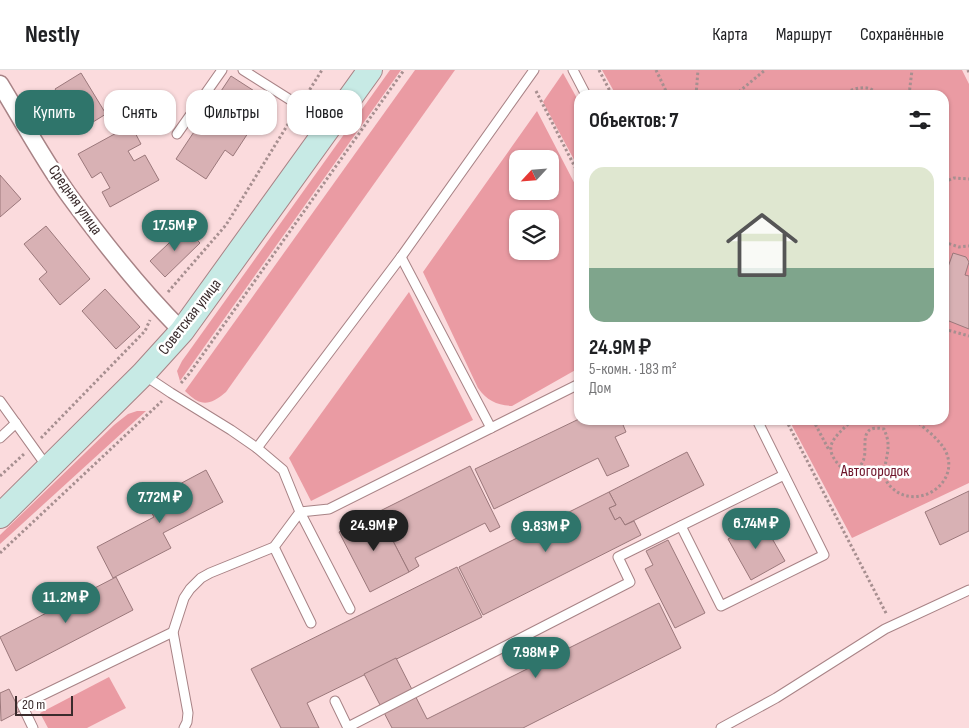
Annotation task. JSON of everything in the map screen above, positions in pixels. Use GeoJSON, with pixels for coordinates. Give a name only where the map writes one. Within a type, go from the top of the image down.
{"type":"FeatureCollection","features":[{"type":"Feature","properties":{"kind":"main road","name":"Советская улица"},"geometry":{"type":"LineString","coordinates":[[356,90],[370,70]]}},
{"type":"Feature","properties":{"kind":"main road","name":"Советская улица"},"geometry":{"type":"LineString","coordinates":[[0,516],[143,374],[182,331],[324,135]]}},
{"type":"Feature","properties":{"kind":"street","name":"Средняя улица"},"geometry":{"type":"LineString","coordinates":[[0,84],[67,192],[156,306],[182,331]]}},
{"type":"Feature","properties":{"kind":"lane"},"geometry":{"type":"LineString","coordinates":[[177,134],[222,70]]}},
{"type":"Feature","properties":{"kind":"lane"},"geometry":{"type":"LineString","coordinates":[[243,70],[287,98]]}},
{"type":"Feature","properties":{"kind":"lane"},"geometry":{"type":"LineString","coordinates":[[573,70],[583,90]]}},
{"type":"Feature","properties":{"kind":"lane"},"geometry":{"type":"LineString","coordinates":[[257,448],[401,257],[531,74]]}},
{"type":"Feature","properties":{"kind":"lane"},"geometry":{"type":"LineString","coordinates":[[401,257],[490,428]]}},
{"type":"Feature","properties":{"kind":"lane"},"geometry":{"type":"LineString","coordinates":[[143,374],[257,448],[283,470],[300,512],[350,609]]}},
{"type":"Feature","properties":{"kind":"lane"},"geometry":{"type":"LineString","coordinates":[[184,728],[188,712],[173,632],[184,598],[190,589],[202,578],[274,547],[300,512],[329,509],[574,386]]}},
{"type":"Feature","properties":{"kind":"lane"},"geometry":{"type":"LineString","coordinates":[[0,401],[48,468]]}},
{"type":"Feature","properties":{"kind":"lane"},"geometry":{"type":"LineString","coordinates":[[0,438],[16,423]]}},
{"type":"Feature","properties":{"kind":"lane"},"geometry":{"type":"LineString","coordinates":[[681,526],[720,606],[824,555],[759,425]]}},
{"type":"Feature","properties":{"kind":"lane"},"geometry":{"type":"LineString","coordinates":[[334,701],[348,728],[630,582],[618,557],[784,475]]}},
{"type":"Feature","properties":{"kind":"lane"},"geometry":{"type":"LineString","coordinates":[[274,547],[311,623]]}},
{"type":"Feature","properties":{"kind":"lane"},"geometry":{"type":"LineString","coordinates":[[721,728],[776,698],[893,625],[969,590]]}},
{"type":"Feature","properties":{"kind":"lane"},"geometry":{"type":"LineString","coordinates":[[33,728],[22,705],[173,632]]}},
{"type":"Feature","properties":{"kind":"path"},"geometry":{"type":"LineString","coordinates":[[310,90],[322,70]]}},
{"type":"Feature","properties":{"kind":"path"},"geometry":{"type":"LineString","coordinates":[[599,70],[609,90]]}},
{"type":"Feature","properties":{"kind":"path"},"geometry":{"type":"LineString","coordinates":[[656,70],[666,90]]}},
{"type":"Feature","properties":{"kind":"path"},"geometry":{"type":"LineString","coordinates":[[696,90],[698,70]]}},
{"type":"Feature","properties":{"kind":"path"},"geometry":{"type":"LineString","coordinates":[[741,90],[765,70]]}},
{"type":"Feature","properties":{"kind":"path"},"geometry":{"type":"LineString","coordinates":[[910,90],[912,70]]}},
{"type":"Feature","properties":{"kind":"path"},"geometry":{"type":"LineString","coordinates":[[531,74],[574,164]]}},
{"type":"Feature","properties":{"kind":"path"},"geometry":{"type":"LineString","coordinates":[[850,90],[864,88],[870,90]]}},
{"type":"Feature","properties":{"kind":"path"},"geometry":{"type":"LineString","coordinates":[[0,476],[33,446],[145,331],[156,306],[226,226],[287,127]]}},
{"type":"Feature","properties":{"kind":"path"},"geometry":{"type":"LineString","coordinates":[[949,180],[954,178],[969,179]]}},
{"type":"Feature","properties":{"kind":"path"},"geometry":{"type":"LineString","coordinates":[[949,244],[969,247]]}},
{"type":"Feature","properties":{"kind":"path"},"geometry":{"type":"LineString","coordinates":[[949,330],[969,336]]}},
{"type":"Feature","properties":{"kind":"path"},"geometry":{"type":"LineString","coordinates":[[789,425],[893,625]]}},
{"type":"Feature","properties":{"kind":"path"},"geometry":{"type":"LineString","coordinates":[[816,425],[834,461],[843,469],[858,468],[864,461],[864,440],[868,432],[877,427],[884,429],[888,445],[885,473],[887,483],[896,492],[906,496],[917,497],[929,494],[938,488],[945,480],[949,466],[946,452],[939,442],[920,425]]}},
{"type":"Feature","properties":{"kind":"path"},"geometry":{"type":"LineString","coordinates":[[829,450],[830,443],[847,425]]}},
{"type":"Feature","properties":{"kind":"green space"},"geometry":{"type":"Polygon","coordinates":[[[390,70],[401,70],[362,125],[362,109],[390,70]]]}},
{"type":"Feature","properties":{"kind":"green space"},"geometry":{"type":"Polygon","coordinates":[[[415,70],[455,70],[226,392],[210,402],[205,403],[196,400],[185,391],[415,70]]]}},
{"type":"Feature","properties":{"kind":"green space","name":"Автогородок"},"geometry":{"type":"Polygon","coordinates":[[[602,70],[962,70],[969,84],[969,483],[852,538],[792,425],[949,425],[949,90],[613,90],[602,70]]]}},
{"type":"Feature","properties":{"kind":"green space"},"geometry":{"type":"Polygon","coordinates":[[[563,73],[574,93],[574,160],[543,102],[563,73]]]}},
{"type":"Feature","properties":{"kind":"green space"},"geometry":{"type":"Polygon","coordinates":[[[537,111],[557,150],[509,150],[537,111]]]}},
{"type":"Feature","properties":{"kind":"green space"},"geometry":{"type":"Polygon","coordinates":[[[344,135],[355,135],[180,381],[177,371],[182,361],[344,135]]]}},
{"type":"Feature","properties":{"kind":"green space"},"geometry":{"type":"Polygon","coordinates":[[[509,151],[509,200],[559,200],[559,153],[574,182],[574,371],[512,406],[497,403],[481,392],[423,272],[509,151]]]}},
{"type":"Feature","properties":{"kind":"green space"},"geometry":{"type":"Polygon","coordinates":[[[409,292],[473,420],[311,501],[289,458],[409,292]]]}},
{"type":"Feature","properties":{"kind":"green space"},"geometry":{"type":"Polygon","coordinates":[[[146,411],[0,544],[0,535],[114,425],[128,414],[146,411]]]}},
{"type":"Feature","properties":{"kind":"green space"},"geometry":{"type":"Polygon","coordinates":[[[109,677],[126,708],[87,728],[48,728],[40,713],[109,677]]]}},
{"type":"Feature","properties":{"kind":"building"},"geometry":{"type":"Polygon","coordinates":[[[81,73],[91,90],[56,90],[81,73]]]}},
{"type":"Feature","properties":{"kind":"building"},"geometry":{"type":"Polygon","coordinates":[[[231,76],[253,90],[222,90],[231,76]]]}},
{"type":"Feature","properties":{"kind":"building"},"geometry":{"type":"Polygon","coordinates":[[[94,94],[104,111],[104,115],[94,121],[94,94]]]}},
{"type":"Feature","properties":{"kind":"building"},"geometry":{"type":"Polygon","coordinates":[[[113,135],[136,135],[141,144],[128,151],[134,161],[145,155],[159,180],[110,207],[102,192],[110,188],[101,172],[92,178],[78,154],[113,135]]]}},
{"type":"Feature","properties":{"kind":"building"},"geometry":{"type":"Polygon","coordinates":[[[192,135],[247,135],[233,156],[225,150],[206,179],[176,159],[192,135]]]}},
{"type":"Feature","properties":{"kind":"building"},"geometry":{"type":"Polygon","coordinates":[[[0,175],[21,199],[0,217],[0,175]]]}},
{"type":"Feature","properties":{"kind":"building"},"geometry":{"type":"Polygon","coordinates":[[[46,226],[90,279],[60,305],[39,279],[47,272],[24,244],[46,226]]]}},
{"type":"Feature","properties":{"kind":"building"},"geometry":{"type":"Polygon","coordinates":[[[185,228],[200,243],[165,277],[150,261],[185,228]]]}},
{"type":"Feature","properties":{"kind":"building"},"geometry":{"type":"Polygon","coordinates":[[[953,253],[966,257],[969,262],[965,275],[969,276],[969,329],[949,321],[949,264],[953,253]]]}},
{"type":"Feature","properties":{"kind":"building"},"geometry":{"type":"Polygon","coordinates":[[[105,289],[140,327],[116,349],[82,311],[105,289]]]}},
{"type":"Feature","properties":{"kind":"building"},"geometry":{"type":"Polygon","coordinates":[[[574,421],[574,425],[623,425],[626,432],[615,437],[629,466],[607,476],[598,458],[494,509],[475,469],[574,421]]]}},
{"type":"Feature","properties":{"kind":"building"},"geometry":{"type":"Polygon","coordinates":[[[687,452],[704,485],[625,525],[620,517],[615,520],[609,508],[616,505],[609,492],[687,452]]]}},
{"type":"Feature","properties":{"kind":"building"},"geometry":{"type":"Polygon","coordinates":[[[470,466],[500,527],[490,532],[485,523],[415,558],[419,566],[409,572],[378,512],[470,466]]]}},
{"type":"Feature","properties":{"kind":"building"},"geometry":{"type":"Polygon","coordinates":[[[206,470],[223,502],[163,533],[171,548],[113,578],[97,547],[154,517],[146,502],[206,470]]]}},
{"type":"Feature","properties":{"kind":"building"},"geometry":{"type":"Polygon","coordinates":[[[969,491],[969,531],[940,545],[925,512],[969,491]]]}},
{"type":"Feature","properties":{"kind":"building"},"geometry":{"type":"Polygon","coordinates":[[[609,492],[616,505],[609,508],[615,520],[620,517],[625,525],[634,521],[641,535],[483,615],[459,567],[609,492]]]}},
{"type":"Feature","properties":{"kind":"building"},"geometry":{"type":"Polygon","coordinates":[[[378,512],[409,572],[370,592],[339,532],[378,512]]]}},
{"type":"Feature","properties":{"kind":"building"},"geometry":{"type":"Polygon","coordinates":[[[762,521],[785,561],[751,580],[728,539],[762,521]]]}},
{"type":"Feature","properties":{"kind":"building"},"geometry":{"type":"Polygon","coordinates":[[[668,540],[705,613],[675,628],[645,569],[653,565],[646,551],[668,540]]]}},
{"type":"Feature","properties":{"kind":"building"},"geometry":{"type":"Polygon","coordinates":[[[457,567],[482,617],[307,703],[319,728],[281,728],[251,669],[457,567]]]}},
{"type":"Feature","properties":{"kind":"building"},"geometry":{"type":"Polygon","coordinates":[[[116,577],[133,610],[16,671],[0,637],[116,577]]]}},
{"type":"Feature","properties":{"kind":"building"},"geometry":{"type":"Polygon","coordinates":[[[659,603],[681,648],[523,728],[392,728],[364,674],[396,658],[427,719],[659,603]]]}},
{"type":"Feature","properties":{"kind":"building"},"geometry":{"type":"Polygon","coordinates":[[[9,689],[20,711],[1,721],[0,693],[9,689]]]}}]}
